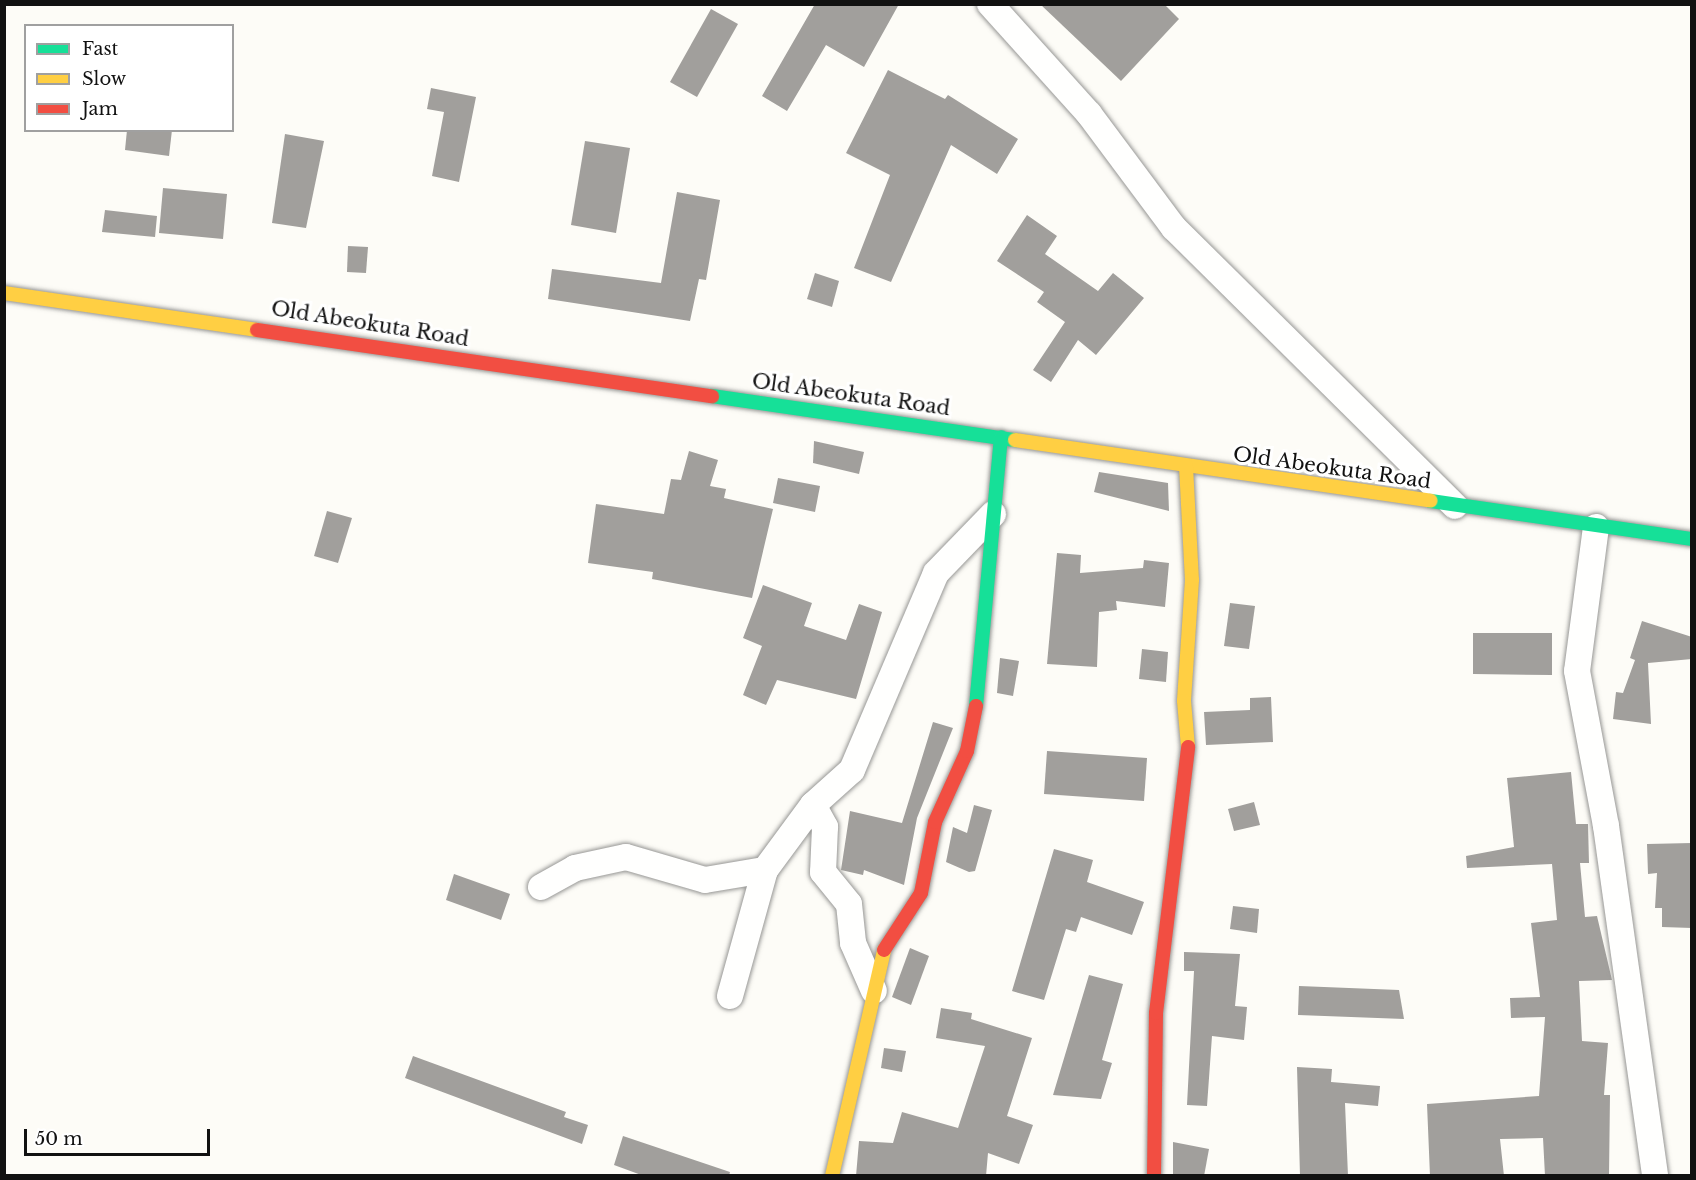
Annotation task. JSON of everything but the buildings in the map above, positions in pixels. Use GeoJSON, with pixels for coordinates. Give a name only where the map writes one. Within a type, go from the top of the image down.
{"type":"FeatureCollection","features":[{"type":"Feature","properties":{"kind":"main road","name":"Old Abeokuta Road"},"geometry":{"type":"LineString","coordinates":[[4,293],[1001,437],[1596,527],[1692,539]]}},
{"type":"Feature","properties":{"kind":"main road"},"geometry":{"type":"LineString","coordinates":[[832,1176],[884,949],[921,893],[935,822],[967,751],[978,696],[1001,437]]}},
{"type":"Feature","properties":{"kind":"main road"},"geometry":{"type":"LineString","coordinates":[[1154,1176],[1156,1013],[1189,766],[1184,701],[1192,580],[1186,466]]}},
{"type":"Feature","properties":{"kind":"street"},"geometry":{"type":"LineString","coordinates":[[990,4],[1089,114],[1174,228],[1455,506]]}},
{"type":"Feature","properties":{"kind":"street"},"geometry":{"type":"LineString","coordinates":[[730,996],[765,870],[813,805],[852,770],[936,573],[993,514]]}},
{"type":"Feature","properties":{"kind":"street"},"geometry":{"type":"LineString","coordinates":[[1596,527],[1577,671],[1606,826],[1655,1176]]}},
{"type":"Feature","properties":{"kind":"street"},"geometry":{"type":"LineString","coordinates":[[813,805],[825,827],[823,872],[849,904],[853,942],[874,991]]}},
{"type":"Feature","properties":{"kind":"street"},"geometry":{"type":"LineString","coordinates":[[541,887],[575,868],[626,857],[705,880],[765,870]]}},
{"type":"Feature","properties":{"kind":"traffic: fast"},"geometry":{"type":"LineString","coordinates":[[712,396],[1015,440]]}},
{"type":"Feature","properties":{"kind":"traffic: fast"},"geometry":{"type":"LineString","coordinates":[[976,706],[1001,437]]}},
{"type":"Feature","properties":{"kind":"traffic: fast"},"geometry":{"type":"LineString","coordinates":[[1431,501],[1692,539]]}},
{"type":"Feature","properties":{"kind":"traffic: slow"},"geometry":{"type":"LineString","coordinates":[[4,293],[257,330]]}},
{"type":"Feature","properties":{"kind":"traffic: slow"},"geometry":{"type":"LineString","coordinates":[[1015,440],[1431,501]]}},
{"type":"Feature","properties":{"kind":"traffic: slow"},"geometry":{"type":"LineString","coordinates":[[1186,466],[1192,580],[1184,701],[1188,747]]}},
{"type":"Feature","properties":{"kind":"traffic: slow"},"geometry":{"type":"LineString","coordinates":[[832,1176],[884,950]]}},
{"type":"Feature","properties":{"kind":"traffic: jam"},"geometry":{"type":"LineString","coordinates":[[257,330],[712,396]]}},
{"type":"Feature","properties":{"kind":"traffic: jam"},"geometry":{"type":"LineString","coordinates":[[884,950],[921,893],[935,822],[967,751],[976,706]]}},
{"type":"Feature","properties":{"kind":"traffic: jam"},"geometry":{"type":"LineString","coordinates":[[1154,1176],[1156,1013],[1188,747]]}}]}
